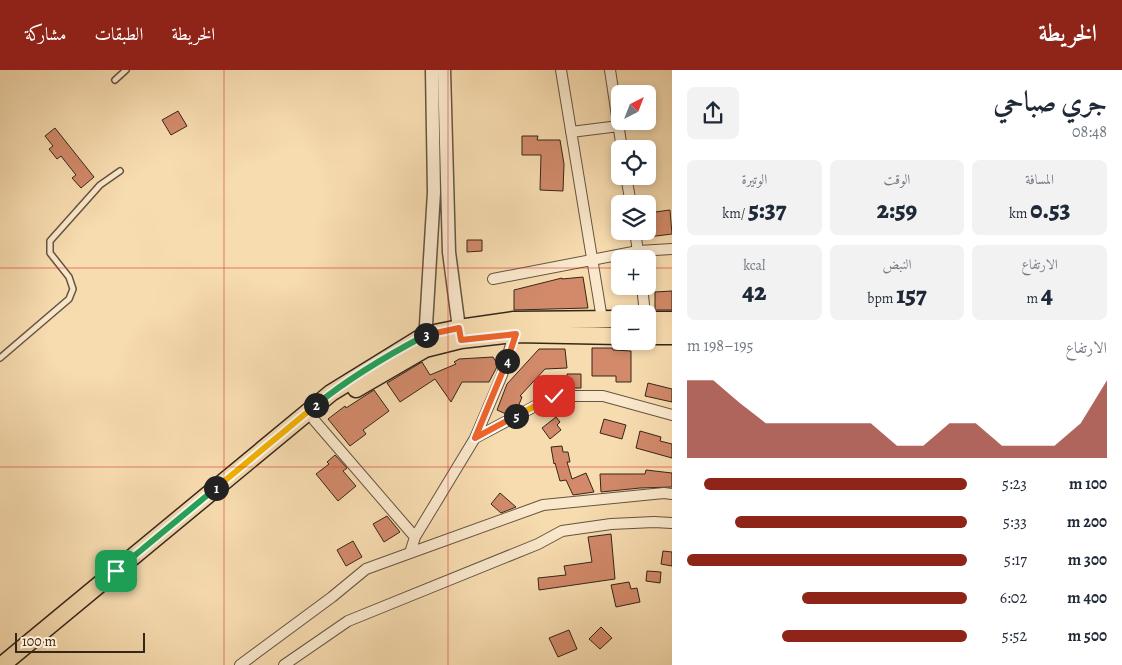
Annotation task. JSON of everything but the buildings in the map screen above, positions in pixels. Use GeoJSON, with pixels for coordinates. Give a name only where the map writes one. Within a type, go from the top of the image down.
{"type":"FeatureCollection","features":[{"type":"Feature","properties":{"kind":"main road"},"geometry":{"type":"LineString","coordinates":[[11,664],[331,393],[384,358],[425,342],[460,334],[515,327],[611,320]]}},
{"type":"Feature","properties":{"kind":"main road"},"geometry":{"type":"LineString","coordinates":[[656,320],[672,320]]}},
{"type":"Feature","properties":{"kind":"main road"},"geometry":{"type":"LineString","coordinates":[[515,327],[611,335]]}},
{"type":"Feature","properties":{"kind":"main road"},"geometry":{"type":"LineString","coordinates":[[656,336],[672,336]]}},
{"type":"Feature","properties":{"kind":"main road"},"geometry":{"type":"LineString","coordinates":[[11,664],[335,402],[425,342]]}},
{"type":"Feature","properties":{"kind":"street"},"geometry":{"type":"LineString","coordinates":[[425,342],[434,192],[432,70]]}},
{"type":"Feature","properties":{"kind":"street"},"geometry":{"type":"LineString","coordinates":[[444,70],[449,252],[460,334]]}},
{"type":"Feature","properties":{"kind":"street"},"geometry":{"type":"LineString","coordinates":[[561,70],[602,319]]}},
{"type":"Feature","properties":{"kind":"street"},"geometry":{"type":"LineString","coordinates":[[610,70],[612,85]]}},
{"type":"Feature","properties":{"kind":"street"},"geometry":{"type":"LineString","coordinates":[[571,132],[611,127]]}},
{"type":"Feature","properties":{"kind":"street"},"geometry":{"type":"LineString","coordinates":[[656,252],[672,249]]}},
{"type":"Feature","properties":{"kind":"street"},"geometry":{"type":"LineString","coordinates":[[493,279],[611,258]]}},
{"type":"Feature","properties":{"kind":"street"},"geometry":{"type":"LineString","coordinates":[[410,553],[415,537],[475,438],[502,375],[515,327]]}},
{"type":"Feature","properties":{"kind":"street"},"geometry":{"type":"LineString","coordinates":[[475,438],[554,396],[603,396],[672,415]]}},
{"type":"Feature","properties":{"kind":"street"},"geometry":{"type":"LineString","coordinates":[[314,420],[415,537]]}},
{"type":"Feature","properties":{"kind":"street"},"geometry":{"type":"LineString","coordinates":[[240,665],[332,597],[366,569],[543,505],[664,493],[672,494]]}},
{"type":"Feature","properties":{"kind":"street"},"geometry":{"type":"LineString","coordinates":[[284,665],[348,621],[538,544],[562,531],[610,524],[672,522]]}},
{"type":"Feature","properties":{"kind":"lane"},"geometry":{"type":"LineString","coordinates":[[115,80],[126,70]]}},
{"type":"Feature","properties":{"kind":"lane"},"geometry":{"type":"LineString","coordinates":[[0,358],[69,299],[73,289],[69,278],[50,253],[50,241],[100,185],[120,171]]}},
{"type":"Feature","properties":{"kind":"route"},"geometry":{"type":"LineString","coordinates":[[116,571],[331,393],[384,358],[426,335],[459,328],[461,340],[516,334],[502,375],[475,438],[554,396]]}}]}
